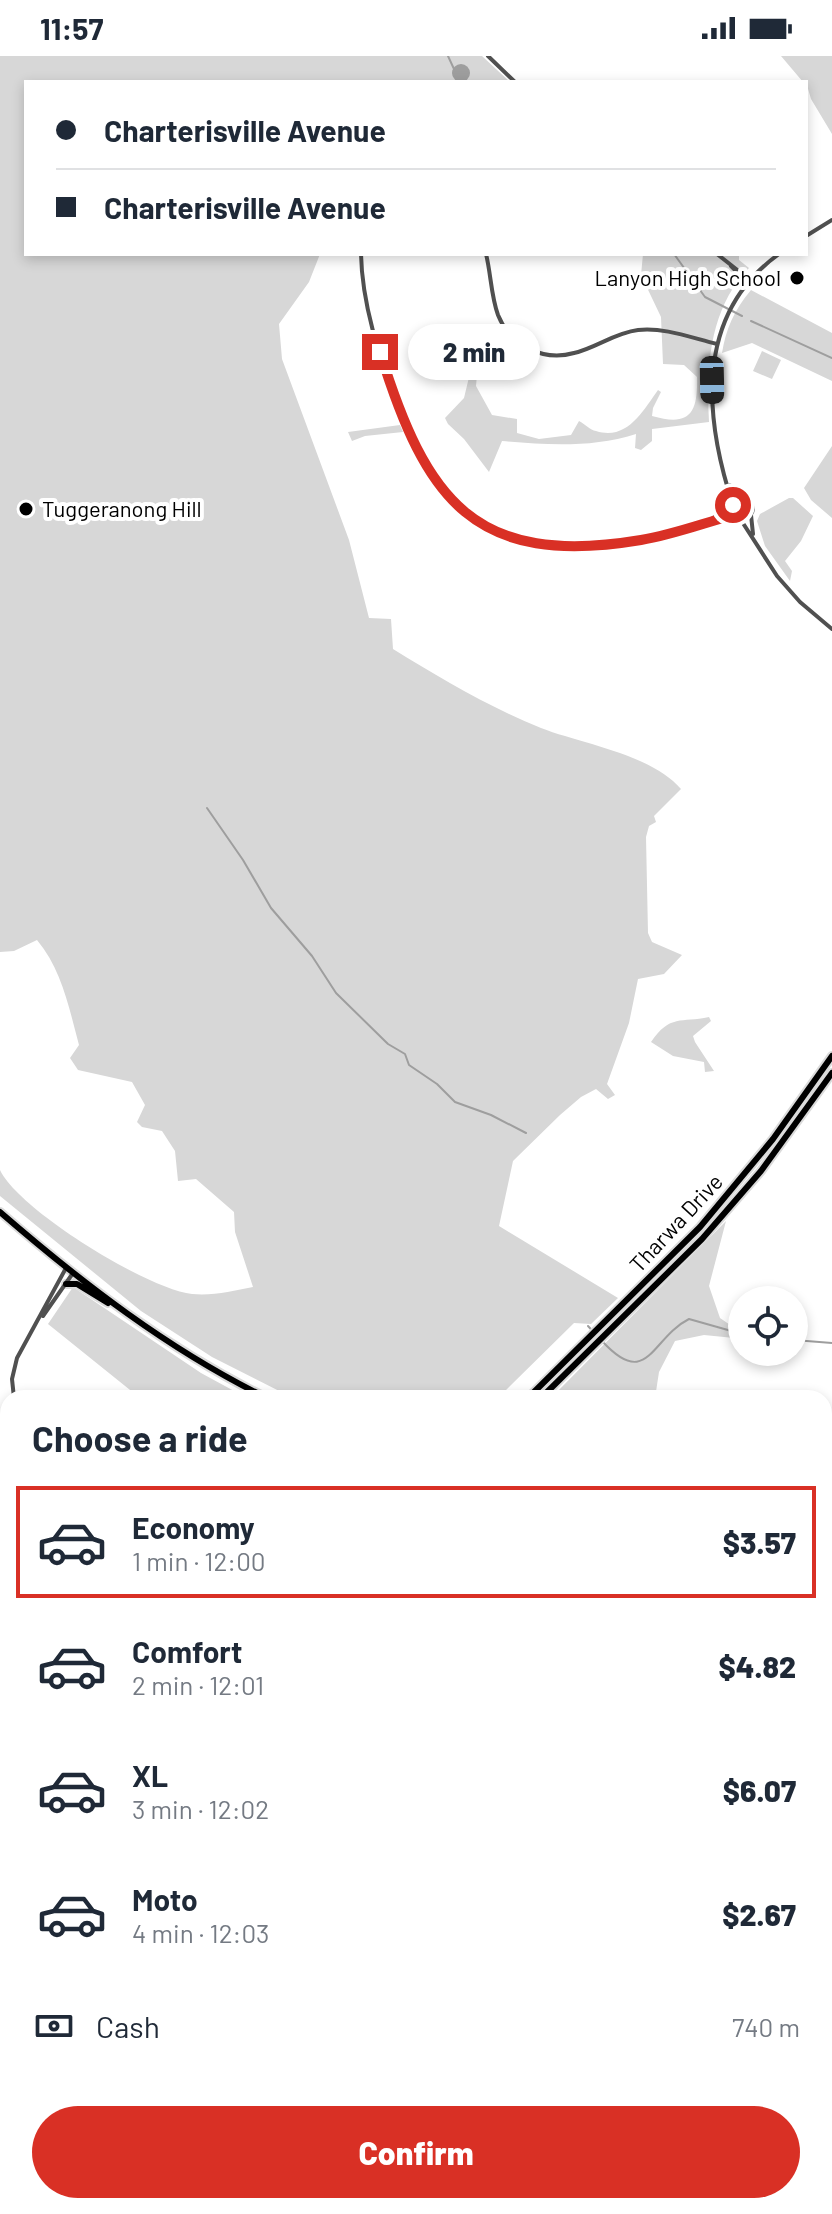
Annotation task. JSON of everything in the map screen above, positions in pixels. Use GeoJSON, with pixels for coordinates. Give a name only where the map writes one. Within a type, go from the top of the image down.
{"type":"FeatureCollection","features":[{"type":"Feature","properties":{"kind":"main road","name":"Tharwa Drive"},"geometry":{"type":"LineString","coordinates":[[536,1390],[664,1265],[731,1191],[832,1056]]}},
{"type":"Feature","properties":{"kind":"main road","name":"Tharwa Drive"},"geometry":{"type":"LineString","coordinates":[[549,1390],[665,1277],[730,1207],[776,1152],[832,1073]]}},
{"type":"Feature","properties":{"kind":"main road"},"geometry":{"type":"LineString","coordinates":[[0,1212],[115,1305],[179,1348],[253,1390]]}},
{"type":"Feature","properties":{"kind":"main road"},"geometry":{"type":"LineString","coordinates":[[66,1284],[77,1284],[115,1305]]}},
{"type":"Feature","properties":{"kind":"street"},"geometry":{"type":"LineString","coordinates":[[488,56],[513,80]]}},
{"type":"Feature","properties":{"kind":"street"},"geometry":{"type":"LineString","coordinates":[[808,235],[832,220]]}},
{"type":"Feature","properties":{"kind":"street"},"geometry":{"type":"LineString","coordinates":[[361,256],[372,321],[400,412],[433,479],[468,515],[514,538],[568,546],[644,540],[704,523],[746,517],[751,512]]}},
{"type":"Feature","properties":{"kind":"street"},"geometry":{"type":"LineString","coordinates":[[486,256],[498,314],[512,336],[533,351],[573,354],[615,335],[640,330],[672,333],[717,344]]}},
{"type":"Feature","properties":{"kind":"street"},"geometry":{"type":"LineString","coordinates":[[720,256],[749,281]]}},
{"type":"Feature","properties":{"kind":"street"},"geometry":{"type":"LineString","coordinates":[[777,256],[749,281],[727,316],[717,344],[712,373],[713,412],[734,511],[761,554],[789,590],[832,629]]}},
{"type":"Feature","properties":{"kind":"street"},"geometry":{"type":"LineString","coordinates":[[726,480],[736,493],[752,504],[754,540]]}},
{"type":"Feature","properties":{"kind":"street"},"geometry":{"type":"LineString","coordinates":[[704,523],[737,500],[745,498]]}},
{"type":"Feature","properties":{"kind":"street"},"geometry":{"type":"LineString","coordinates":[[13,1390],[12,1379],[17,1358],[66,1268]]}},
{"type":"Feature","properties":{"kind":"street"},"geometry":{"type":"LineString","coordinates":[[41,1317],[73,1273]]}},
{"type":"Feature","properties":{"kind":"shaded area"},"geometry":{"type":"Polygon","coordinates":[[[0,56],[482,56],[508,80],[24,80],[24,256],[319,256],[309,282],[279,324],[282,359],[349,540],[369,618],[391,619],[393,649],[465,692],[541,728],[615,751],[652,767],[681,789],[654,816],[656,822],[649,826],[646,837],[648,933],[652,942],[682,955],[664,974],[638,979],[629,1023],[607,1084],[615,1095],[608,1099],[596,1089],[581,1097],[513,1161],[499,1226],[618,1298],[591,1324],[574,1323],[506,1390],[277,1390],[212,1357],[141,1311],[0,1196],[0,1170],[12,1187],[57,1225],[116,1263],[172,1289],[208,1294],[253,1287],[235,1232],[234,1212],[196,1179],[178,1181],[175,1151],[162,1131],[142,1127],[137,1122],[145,1105],[132,1082],[78,1070],[70,1058],[79,1045],[68,1003],[53,964],[37,940],[14,951],[0,952],[0,56]]]}},
{"type":"Feature","properties":{"kind":"shaded area"},"geometry":{"type":"Polygon","coordinates":[[[781,56],[832,56],[832,134],[811,99],[808,80],[801,80],[781,56]]]}},
{"type":"Feature","properties":{"kind":"shaded area"},"geometry":{"type":"Polygon","coordinates":[[[461,64],[469,70],[466,80],[456,80],[452,73],[461,64]]]}},
{"type":"Feature","properties":{"kind":"shaded area"},"geometry":{"type":"Polygon","coordinates":[[[643,256],[739,256],[739,260],[749,268],[725,302],[713,340],[708,381],[709,422],[652,429],[652,441],[641,450],[635,448],[636,434],[586,443],[502,441],[489,472],[445,418],[464,398],[470,373],[477,375],[476,386],[492,415],[517,419],[517,433],[539,439],[571,435],[579,421],[594,430],[617,432],[633,422],[658,390],[661,392],[652,416],[675,420],[689,414],[696,400],[697,377],[684,365],[663,364],[661,317],[641,275],[643,256]]]}},
{"type":"Feature","properties":{"kind":"shaded area"},"geometry":{"type":"Polygon","coordinates":[[[751,290],[832,333],[832,381],[752,343],[722,353],[732,320],[751,290]]]}},
{"type":"Feature","properties":{"kind":"shaded area"},"geometry":{"type":"Polygon","coordinates":[[[762,351],[781,360],[772,379],[753,371],[762,351]]]}},
{"type":"Feature","properties":{"kind":"shaded area"},"geometry":{"type":"Polygon","coordinates":[[[400,425],[403,432],[365,436],[352,441],[348,432],[400,425]]]}},
{"type":"Feature","properties":{"kind":"shaded area"},"geometry":{"type":"Polygon","coordinates":[[[832,446],[832,518],[811,500],[804,488],[832,446]]]}},
{"type":"Feature","properties":{"kind":"shaded area"},"geometry":{"type":"Polygon","coordinates":[[[789,498],[813,516],[801,541],[785,561],[792,571],[790,581],[765,546],[757,521],[760,514],[789,498]]]}},
{"type":"Feature","properties":{"kind":"shaded area"},"geometry":{"type":"Polygon","coordinates":[[[709,1017],[711,1021],[693,1036],[714,1071],[705,1072],[704,1062],[673,1056],[651,1042],[670,1023],[709,1017]]]}},
{"type":"Feature","properties":{"kind":"shaded area"},"geometry":{"type":"Polygon","coordinates":[[[726,1221],[709,1286],[720,1318],[728,1324],[728,1337],[704,1335],[675,1341],[659,1372],[656,1390],[559,1390],[726,1221]]]}},
{"type":"Feature","properties":{"kind":"shaded area"},"geometry":{"type":"Polygon","coordinates":[[[73,1287],[201,1373],[232,1390],[130,1390],[48,1324],[73,1287]]]}},
{"type":"Feature","properties":{"kind":"waterway"},"geometry":{"type":"LineString","coordinates":[[448,56],[454,69]]}},
{"type":"Feature","properties":{"kind":"waterway"},"geometry":{"type":"LineString","coordinates":[[675,256],[705,297],[742,316]]}},
{"type":"Feature","properties":{"kind":"waterway"},"geometry":{"type":"LineString","coordinates":[[751,321],[832,358]]}},
{"type":"Feature","properties":{"kind":"waterway"},"geometry":{"type":"LineString","coordinates":[[207,808],[271,908],[312,956],[336,993],[388,1044],[405,1054],[409,1065],[437,1084],[455,1102],[491,1115],[526,1133]]}},
{"type":"Feature","properties":{"kind":"waterway"},"geometry":{"type":"LineString","coordinates":[[602,1341],[617,1355],[630,1361],[640,1361],[689,1319],[728,1330]]}},
{"type":"Feature","properties":{"kind":"waterway"},"geometry":{"type":"LineString","coordinates":[[588,1326],[598,1337]]}},
{"type":"Feature","properties":{"kind":"waterway"},"geometry":{"type":"LineString","coordinates":[[808,1341],[832,1343]]}},
{"type":"Feature","properties":{"kind":"place","name":"Lanyon High School"},"geometry":{"type":"Point","coordinates":[797,278]}},
{"type":"Feature","properties":{"kind":"place","name":"Tuggeranong Hill"},"geometry":{"type":"Point","coordinates":[26,509]}},
{"type":"Feature","properties":{"kind":"route"},"geometry":{"type":"LineString","coordinates":[[380,352],[400,412],[433,479],[468,515],[499,532],[531,543],[548,545],[615,544],[644,540],[730,516],[739,517],[733,505]]}}]}
